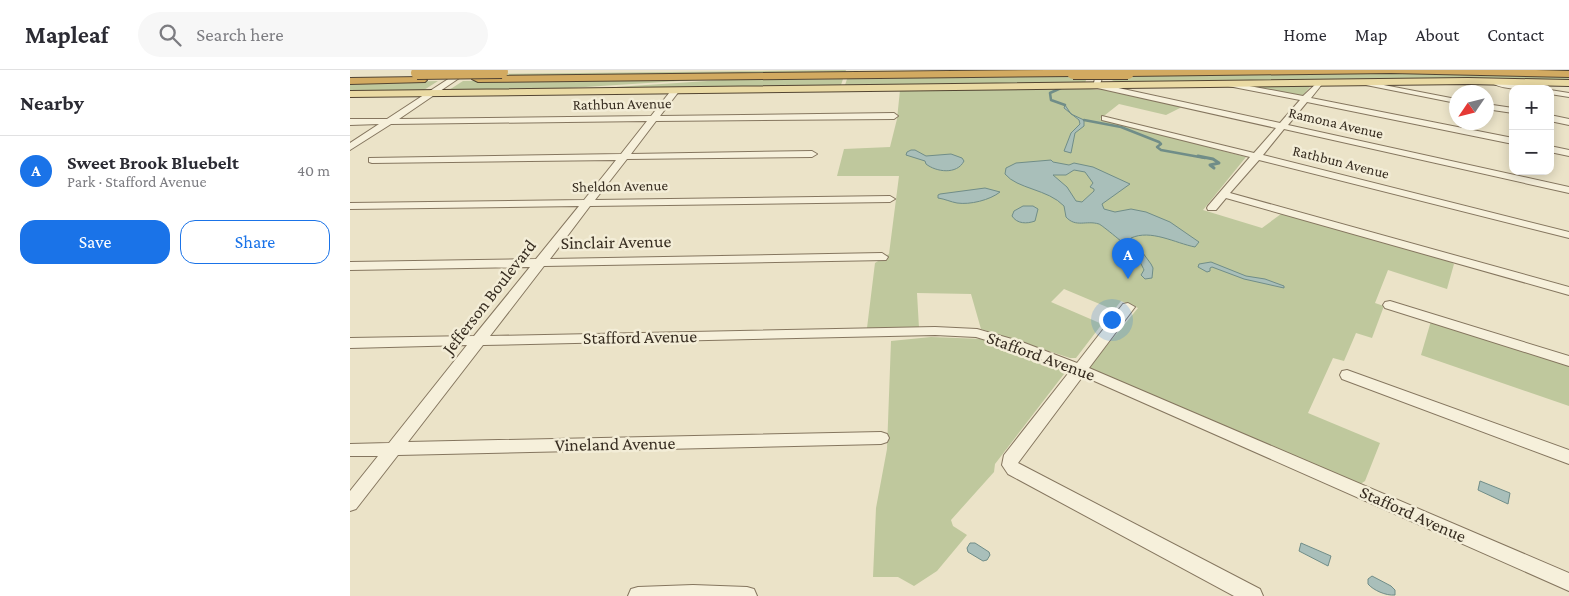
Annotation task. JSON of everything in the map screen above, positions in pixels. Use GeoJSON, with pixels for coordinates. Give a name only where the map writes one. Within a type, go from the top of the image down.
{"type":"FeatureCollection","features":[{"type":"Feature","properties":{"kind":"highway"},"geometry":{"type":"LineString","coordinates":[[350,81],[502,72],[706,70]]}},
{"type":"Feature","properties":{"kind":"highway"},"geometry":{"type":"LineString","coordinates":[[350,74],[478,79],[1391,70],[1569,74]]}},
{"type":"Feature","properties":{"kind":"highway"},"geometry":{"type":"LineString","coordinates":[[536,91],[776,76]]}},
{"type":"Feature","properties":{"kind":"main road"},"geometry":{"type":"LineString","coordinates":[[350,94],[1361,82],[1569,83]]}},
{"type":"Feature","properties":{"kind":"street"},"geometry":{"type":"LineString","coordinates":[[350,147],[466,70]]}},
{"type":"Feature","properties":{"kind":"street"},"geometry":{"type":"LineString","coordinates":[[1096,85],[1101,70]]}},
{"type":"Feature","properties":{"kind":"street"},"geometry":{"type":"LineString","coordinates":[[1361,82],[1449,100]]}},
{"type":"Feature","properties":{"kind":"street"},"geometry":{"type":"LineString","coordinates":[[1402,82],[1413,93]]}},
{"type":"Feature","properties":{"kind":"street"},"geometry":{"type":"LineString","coordinates":[[1494,82],[1511,85]]}},
{"type":"Feature","properties":{"kind":"street"},"geometry":{"type":"LineString","coordinates":[[1212,208],[1319,83]]}},
{"type":"Feature","properties":{"kind":"street"},"geometry":{"type":"LineString","coordinates":[[1231,84],[1509,140]]}},
{"type":"Feature","properties":{"kind":"street","name":"Ramona Avenue"},"geometry":{"type":"LineString","coordinates":[[1096,85],[1569,190]]}},
{"type":"Feature","properties":{"kind":"street","name":"Jefferson Boulevard"},"geometry":{"type":"LineString","coordinates":[[350,504],[676,90]]}},
{"type":"Feature","properties":{"kind":"street"},"geometry":{"type":"LineString","coordinates":[[1554,93],[1569,95]]}},
{"type":"Feature","properties":{"kind":"street"},"geometry":{"type":"LineString","coordinates":[[1494,107],[1509,110]]}},
{"type":"Feature","properties":{"kind":"street","name":"Rathbun Avenue"},"geometry":{"type":"LineString","coordinates":[[350,122],[894,116]]}},
{"type":"Feature","properties":{"kind":"street","name":"Rathbun Avenue"},"geometry":{"type":"LineString","coordinates":[[1105,118],[1569,235]]}},
{"type":"Feature","properties":{"kind":"street"},"geometry":{"type":"LineString","coordinates":[[1554,119],[1569,122]]}},
{"type":"Feature","properties":{"kind":"street"},"geometry":{"type":"LineString","coordinates":[[1554,150],[1569,153]]}},
{"type":"Feature","properties":{"kind":"street"},"geometry":{"type":"LineString","coordinates":[[372,160],[812,154]]}},
{"type":"Feature","properties":{"kind":"street"},"geometry":{"type":"LineString","coordinates":[[1223,194],[1569,291]]}},
{"type":"Feature","properties":{"kind":"street","name":"Sheldon Avenue"},"geometry":{"type":"LineString","coordinates":[[350,206],[890,199]]}},
{"type":"Feature","properties":{"kind":"street","name":"Sinclair Avenue"},"geometry":{"type":"LineString","coordinates":[[350,266],[882,257]]}},
{"type":"Feature","properties":{"kind":"street"},"geometry":{"type":"LineString","coordinates":[[1390,305],[1569,361]]}},
{"type":"Feature","properties":{"kind":"street"},"geometry":{"type":"LineString","coordinates":[[1128,307],[1010,460],[1010,465],[1014,469],[1253,596]]}},
{"type":"Feature","properties":{"kind":"street","name":"Stafford Avenue"},"geometry":{"type":"LineString","coordinates":[[350,343],[935,331],[977,333],[1017,345],[1080,369],[1569,582]]}},
{"type":"Feature","properties":{"kind":"street"},"geometry":{"type":"LineString","coordinates":[[1347,376],[1569,457]]}},
{"type":"Feature","properties":{"kind":"street","name":"Vineland Avenue"},"geometry":{"type":"LineString","coordinates":[[350,450],[881,438]]}},
{"type":"Feature","properties":{"kind":"street"},"geometry":{"type":"LineString","coordinates":[[638,596],[747,596]]}},
{"type":"Feature","properties":{"kind":"green space"},"geometry":{"type":"Polygon","coordinates":[[[846,70],[845,74],[469,78],[475,74],[846,70]]]}},
{"type":"Feature","properties":{"kind":"green space"},"geometry":{"type":"Polygon","coordinates":[[[1443,73],[1569,76],[1569,81],[1116,82],[1109,79],[1110,75],[1443,73]]]}},
{"type":"Feature","properties":{"kind":"green space"},"geometry":{"type":"Polygon","coordinates":[[[1088,75],[1085,83],[845,85],[847,79],[1088,75]]]}},
{"type":"Feature","properties":{"kind":"green space"},"geometry":{"type":"Polygon","coordinates":[[[711,79],[569,88],[449,90],[463,81],[711,79]]]}},
{"type":"Feature","properties":{"kind":"green space"},"geometry":{"type":"Polygon","coordinates":[[[843,79],[841,85],[600,88],[723,80],[843,79]]]}},
{"type":"Feature","properties":{"kind":"green space"},"geometry":{"type":"Polygon","coordinates":[[[438,81],[424,90],[350,92],[350,83],[438,81]]]}},
{"type":"Feature","properties":{"kind":"green space"},"geometry":{"type":"Polygon","coordinates":[[[1309,85],[1310,87],[1302,96],[1254,86],[1309,85]]]}},
{"type":"Feature","properties":{"kind":"green space"},"geometry":{"type":"Polygon","coordinates":[[[1080,88],[1101,90],[1102,88],[1184,106],[1166,115],[1119,104],[1100,119],[1246,157],[1203,210],[1262,228],[1281,214],[1287,215],[1447,260],[1454,264],[1447,289],[1388,270],[1375,303],[1384,306],[1372,338],[1356,333],[1344,361],[1333,358],[1308,413],[1380,443],[1365,481],[1359,485],[1092,371],[1089,367],[1138,308],[1121,301],[1114,310],[1064,289],[1051,302],[1102,324],[1076,358],[1070,358],[981,329],[971,294],[917,293],[919,328],[867,328],[875,263],[889,254],[899,176],[837,176],[844,149],[890,147],[897,119],[900,90],[1080,88]]]}},
{"type":"Feature","properties":{"kind":"green space"},"geometry":{"type":"Polygon","coordinates":[[[1431,321],[1569,365],[1569,406],[1421,355],[1431,321]]]}},
{"type":"Feature","properties":{"kind":"green space"},"geometry":{"type":"Polygon","coordinates":[[[931,337],[983,339],[1003,344],[1061,368],[1064,374],[995,464],[994,472],[951,520],[953,526],[967,535],[937,571],[914,586],[898,577],[873,577],[876,508],[887,449],[891,341],[931,337]]]}},
{"type":"Feature","properties":{"kind":"water"},"geometry":{"type":"Polygon","coordinates":[[[1072,115],[1084,120],[1084,126],[1075,133],[1071,153],[1064,151],[1071,133],[1080,124],[1079,120],[1072,115]]]}},
{"type":"Feature","properties":{"kind":"water"},"geometry":{"type":"Polygon","coordinates":[[[911,150],[926,156],[951,154],[962,158],[964,161],[952,170],[935,169],[926,164],[925,161],[906,155],[911,150]]]}},
{"type":"Feature","properties":{"kind":"water"},"geometry":{"type":"Polygon","coordinates":[[[1051,160],[1069,165],[1074,163],[1093,167],[1130,184],[1102,204],[1104,209],[1115,212],[1131,209],[1146,212],[1170,222],[1199,242],[1195,247],[1155,236],[1147,235],[1131,238],[1130,242],[1140,249],[1153,268],[1152,278],[1145,279],[1141,275],[1144,270],[1132,250],[1101,225],[1077,223],[1070,220],[1066,217],[1064,206],[1057,200],[1010,179],[1005,174],[1006,168],[1016,163],[1051,160]],[[1074,170],[1066,175],[1053,175],[1067,187],[1076,201],[1082,202],[1094,191],[1090,187],[1093,183],[1085,172],[1074,170]]]}},
{"type":"Feature","properties":{"kind":"water"},"geometry":{"type":"Polygon","coordinates":[[[985,188],[1000,192],[985,200],[974,203],[957,203],[938,198],[940,194],[985,188]]]}},
{"type":"Feature","properties":{"kind":"water"},"geometry":{"type":"Polygon","coordinates":[[[1023,206],[1033,206],[1038,209],[1035,221],[1022,223],[1014,219],[1012,216],[1014,211],[1023,206]]]}},
{"type":"Feature","properties":{"kind":"water"},"geometry":{"type":"Polygon","coordinates":[[[1211,262],[1246,276],[1265,279],[1284,286],[1284,288],[1244,279],[1212,267],[1207,272],[1198,267],[1199,264],[1211,262]]]}},
{"type":"Feature","properties":{"kind":"water"},"geometry":{"type":"Polygon","coordinates":[[[1480,481],[1510,493],[1508,504],[1478,490],[1480,481]]]}},
{"type":"Feature","properties":{"kind":"water"},"geometry":{"type":"Polygon","coordinates":[[[970,543],[975,543],[989,552],[990,555],[987,560],[983,561],[968,552],[967,548],[970,543]]]}},
{"type":"Feature","properties":{"kind":"water"},"geometry":{"type":"Polygon","coordinates":[[[1301,543],[1331,556],[1328,566],[1299,551],[1301,543]]]}},
{"type":"Feature","properties":{"kind":"water"},"geometry":{"type":"Polygon","coordinates":[[[1372,576],[1391,586],[1395,590],[1395,595],[1384,594],[1370,586],[1368,579],[1372,576]]]}},
{"type":"Feature","properties":{"kind":"waterway"},"geometry":{"type":"LineString","coordinates":[[1061,88],[1050,93],[1051,100],[1065,105]]}},
{"type":"Feature","properties":{"kind":"waterway"},"geometry":{"type":"LineString","coordinates":[[1084,120],[1121,127],[1159,142],[1161,144],[1157,147],[1161,150],[1205,158]]}},
{"type":"Feature","properties":{"kind":"waterway"},"geometry":{"type":"LineString","coordinates":[[1198,156],[1213,159],[1219,163],[1210,165],[1214,168]]}},
{"type":"Feature","properties":{"kind":"place","name":"Sweet Brook Bluebelt"},"geometry":{"type":"Point","coordinates":[1128,279]}}]}
